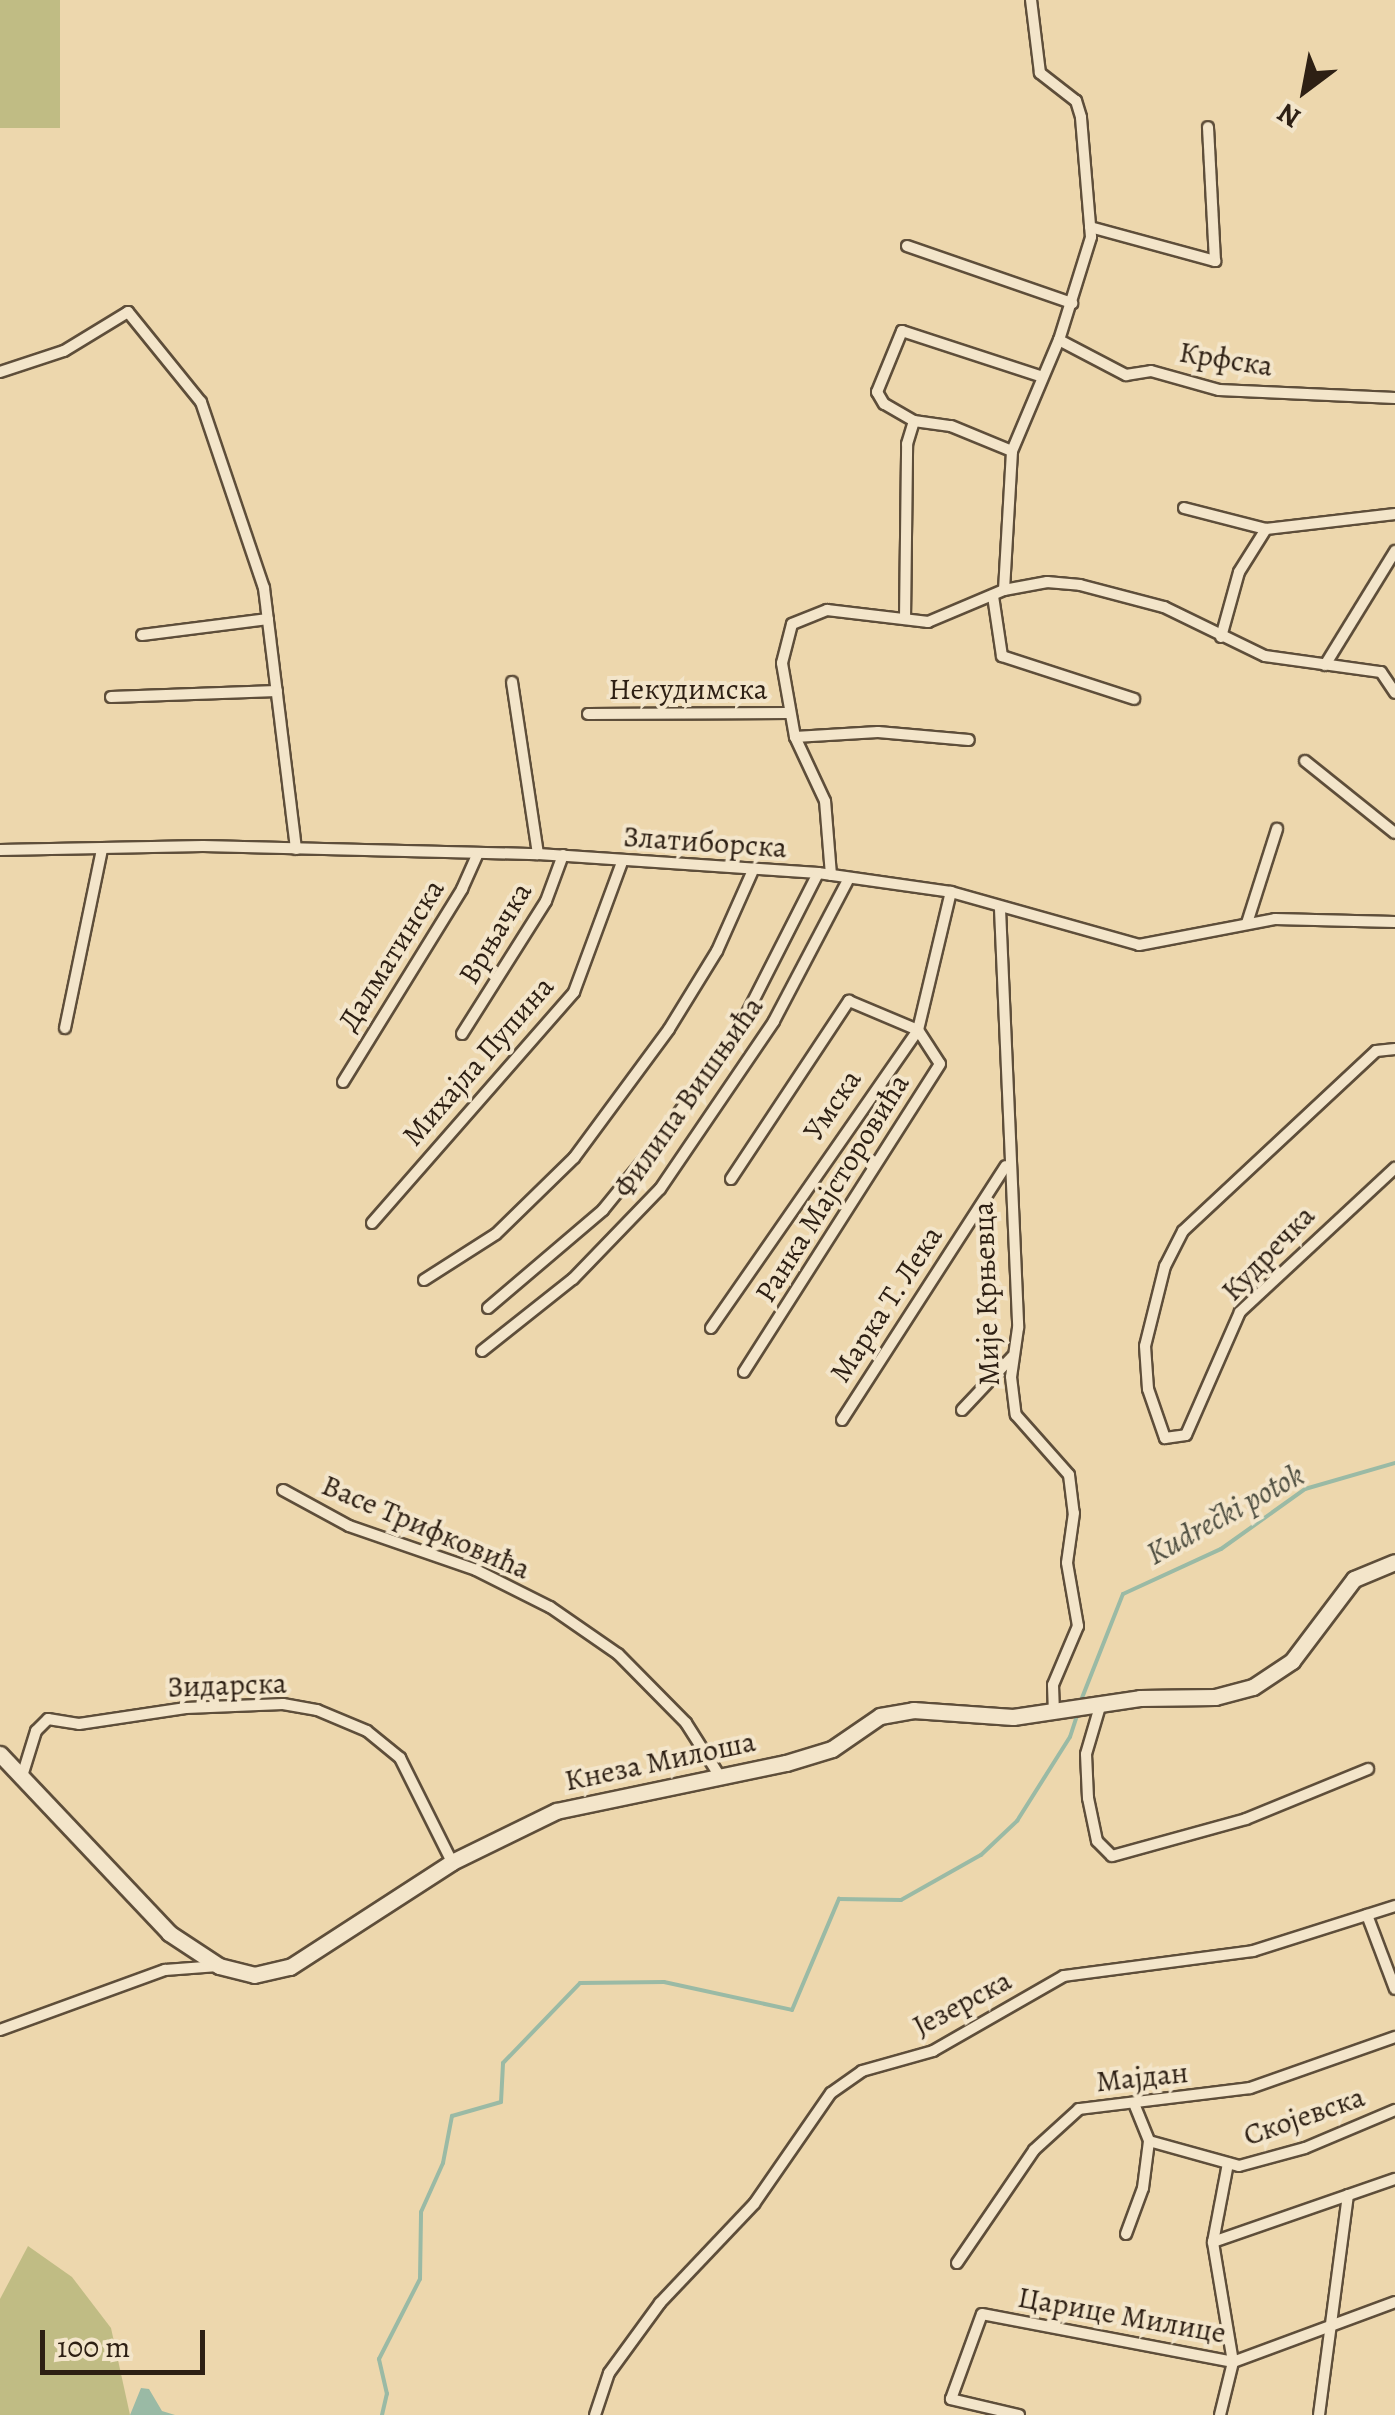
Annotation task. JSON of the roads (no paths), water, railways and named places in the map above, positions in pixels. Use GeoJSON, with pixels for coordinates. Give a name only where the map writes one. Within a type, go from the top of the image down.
{"type":"FeatureCollection","features":[{"type":"Feature","properties":{"kind":"street"},"geometry":{"type":"LineString","coordinates":[[1032,0],[1040,74],[1076,101],[1081,117],[1090,226],[1072,303],[1012,451],[998,593],[1002,656],[1134,699]]}},
{"type":"Feature","properties":{"kind":"street"},"geometry":{"type":"LineString","coordinates":[[1090,226],[1216,261],[1208,127]]}},
{"type":"Feature","properties":{"kind":"street"},"geometry":{"type":"LineString","coordinates":[[907,246],[1072,303]]}},
{"type":"Feature","properties":{"kind":"street"},"geometry":{"type":"LineString","coordinates":[[0,372],[64,351],[128,312],[201,402],[264,588],[296,850]]}},
{"type":"Feature","properties":{"kind":"street"},"geometry":{"type":"LineString","coordinates":[[1012,451],[951,426],[914,422],[884,404],[877,392],[894,340],[907,330],[1040,376]]}},
{"type":"Feature","properties":{"kind":"street","name":"Крфска"},"geometry":{"type":"LineString","coordinates":[[1059,340],[1126,375],[1151,371],[1219,390],[1395,398]]}},
{"type":"Feature","properties":{"kind":"street"},"geometry":{"type":"LineString","coordinates":[[905,619],[907,444],[914,422]]}},
{"type":"Feature","properties":{"kind":"street"},"geometry":{"type":"LineString","coordinates":[[1184,508],[1266,529],[1395,514]]}},
{"type":"Feature","properties":{"kind":"street"},"geometry":{"type":"LineString","coordinates":[[1221,637],[1238,572],[1266,529]]}},
{"type":"Feature","properties":{"kind":"street"},"geometry":{"type":"LineString","coordinates":[[1325,665],[1395,551]]}},
{"type":"Feature","properties":{"kind":"street"},"geometry":{"type":"LineString","coordinates":[[831,874],[825,801],[794,737],[782,653],[792,624],[827,610],[928,622],[998,593],[1047,582],[1132,596],[1265,656],[1390,678],[1395,693]]}},
{"type":"Feature","properties":{"kind":"street"},"geometry":{"type":"LineString","coordinates":[[142,635],[268,619]]}},
{"type":"Feature","properties":{"kind":"street"},"geometry":{"type":"LineString","coordinates":[[512,682],[538,854]]}},
{"type":"Feature","properties":{"kind":"street"},"geometry":{"type":"LineString","coordinates":[[111,697],[277,691]]}},
{"type":"Feature","properties":{"kind":"street","name":"Некудимска"},"geometry":{"type":"LineString","coordinates":[[588,714],[789,713]]}},
{"type":"Feature","properties":{"kind":"street"},"geometry":{"type":"LineString","coordinates":[[794,737],[878,732],[969,740]]}},
{"type":"Feature","properties":{"kind":"street"},"geometry":{"type":"LineString","coordinates":[[1305,760],[1395,833]]}},
{"type":"Feature","properties":{"kind":"street"},"geometry":{"type":"LineString","coordinates":[[1247,923],[1277,829]]}},
{"type":"Feature","properties":{"kind":"street","name":"Златиборска"},"geometry":{"type":"LineString","coordinates":[[0,850],[478,852],[831,874],[951,892],[1138,945],[1247,923],[1306,917],[1395,922]]}},
{"type":"Feature","properties":{"kind":"street"},"geometry":{"type":"LineString","coordinates":[[65,1028],[102,850]]}},
{"type":"Feature","properties":{"kind":"street","name":"Далматинска"},"geometry":{"type":"LineString","coordinates":[[342,1082],[462,889],[478,852]]}},
{"type":"Feature","properties":{"kind":"street","name":"Врњачка"},"geometry":{"type":"LineString","coordinates":[[462,1034],[546,901],[563,855]]}},
{"type":"Feature","properties":{"kind":"street","name":"Михајла Пупина"},"geometry":{"type":"LineString","coordinates":[[372,1223],[574,992],[622,862]]}},
{"type":"Feature","properties":{"kind":"street"},"geometry":{"type":"LineString","coordinates":[[424,1280],[496,1234],[574,1158],[669,1029],[717,951],[754,870]]}},
{"type":"Feature","properties":{"kind":"street"},"geometry":{"type":"LineString","coordinates":[[488,1308],[603,1210],[659,1141],[742,1022],[818,873]]}},
{"type":"Feature","properties":{"kind":"street","name":"Филипа Вишњића"},"geometry":{"type":"LineString","coordinates":[[482,1351],[573,1279],[660,1189],[774,1021],[848,878]]}},
{"type":"Feature","properties":{"kind":"street","name":"Умска"},"geometry":{"type":"LineString","coordinates":[[712,1328],[918,1030],[951,892]]}},
{"type":"Feature","properties":{"kind":"street","name":"Мије Крњевца"},"geometry":{"type":"LineString","coordinates":[[1000,909],[1006,1166],[1018,1328],[1012,1358],[1016,1414],[1069,1475],[1074,1514],[1068,1563],[1078,1626],[1053,1685],[1054,1710]]}},
{"type":"Feature","properties":{"kind":"street"},"geometry":{"type":"LineString","coordinates":[[731,1179],[849,1001],[918,1030]]}},
{"type":"Feature","properties":{"kind":"street","name":"Ранка Мајсторовића"},"geometry":{"type":"LineString","coordinates":[[744,1372],[940,1064],[918,1030]]}},
{"type":"Feature","properties":{"kind":"street","name":"Кудречка"},"geometry":{"type":"LineString","coordinates":[[1392,1049],[1376,1051],[1183,1231],[1165,1266],[1145,1346],[1148,1389],[1166,1438],[1173,1442],[1186,1436],[1240,1312],[1395,1168]]}},
{"type":"Feature","properties":{"kind":"street","name":"Марка Т. Лека"},"geometry":{"type":"LineString","coordinates":[[842,1420],[1006,1166]]}},
{"type":"Feature","properties":{"kind":"street"},"geometry":{"type":"LineString","coordinates":[[962,1410],[1012,1358]]}},
{"type":"Feature","properties":{"kind":"street","name":"Васе Трифковића"},"geometry":{"type":"LineString","coordinates":[[283,1490],[350,1526],[476,1570],[550,1607],[618,1654],[686,1724],[719,1776]]}},
{"type":"Feature","properties":{"kind":"street","name":"Кнеза Милоша"},"geometry":{"type":"LineString","coordinates":[[219,1966],[254,1974],[290,1967],[452,1862],[556,1811],[832,1749],[880,1716],[900,1711],[1012,1717],[1086,1705],[1215,1697],[1264,1682],[1292,1661],[1354,1579],[1395,1562]]}},
{"type":"Feature","properties":{"kind":"street","name":"Зидарска"},"geometry":{"type":"LineString","coordinates":[[23,1772],[36,1731],[48,1719],[79,1724],[186,1708],[283,1704],[317,1710],[366,1730],[400,1758],[452,1862]]}},
{"type":"Feature","properties":{"kind":"street"},"geometry":{"type":"LineString","coordinates":[[1086,1705],[1088,1798],[1098,1840],[1112,1856],[1246,1819],[1368,1769]]}},
{"type":"Feature","properties":{"kind":"street"},"geometry":{"type":"LineString","coordinates":[[0,1754],[23,1772],[133,1899],[219,1966]]}},
{"type":"Feature","properties":{"kind":"street","name":"Језерска"},"geometry":{"type":"LineString","coordinates":[[594,2415],[609,2373],[660,2303],[754,2204],[831,2093],[862,2071],[933,2051],[1064,1976],[1252,1951],[1395,1906]]}},
{"type":"Feature","properties":{"kind":"street"},"geometry":{"type":"LineString","coordinates":[[1367,1915],[1395,1988]]}},
{"type":"Feature","properties":{"kind":"street"},"geometry":{"type":"LineString","coordinates":[[0,2030],[166,1970],[219,1966]]}},
{"type":"Feature","properties":{"kind":"street","name":"Мајдан"},"geometry":{"type":"LineString","coordinates":[[958,2261],[1060,2123],[1079,2108],[1135,2106],[1250,2088],[1395,2037]]}},
{"type":"Feature","properties":{"kind":"street"},"geometry":{"type":"LineString","coordinates":[[1126,2234],[1146,2176],[1148,2141],[1135,2106]]}},
{"type":"Feature","properties":{"kind":"street","name":"Скојевска"},"geometry":{"type":"LineString","coordinates":[[1148,2141],[1228,2163],[1306,2148],[1395,2110]]}},
{"type":"Feature","properties":{"kind":"street"},"geometry":{"type":"LineString","coordinates":[[1220,2415],[1233,2362],[1213,2242],[1228,2163]]}},
{"type":"Feature","properties":{"kind":"street"},"geometry":{"type":"LineString","coordinates":[[1213,2242],[1395,2179]]}},
{"type":"Feature","properties":{"kind":"street"},"geometry":{"type":"LineString","coordinates":[[1318,2415],[1348,2195]]}},
{"type":"Feature","properties":{"kind":"street","name":"Царице Милице"},"geometry":{"type":"LineString","coordinates":[[1019,2415],[952,2399],[982,2314],[1233,2362],[1395,2302]]}},
{"type":"Feature","properties":{"kind":"waterway","name":"Kudrečki potok"},"geometry":{"type":"LineString","coordinates":[[1080,1703],[1123,1594],[1221,1549],[1305,1489],[1395,1463]]}},
{"type":"Feature","properties":{"kind":"waterway","name":"Kudrečki potok"},"geometry":{"type":"LineString","coordinates":[[382,2415],[387,2394],[379,2359],[420,2279],[421,2212],[443,2163],[452,2116],[501,2102],[503,2063],[580,1983],[664,1982],[792,2010],[839,1899],[901,1900],[981,1855],[1017,1821],[1070,1737],[1078,1712]]}}]}
